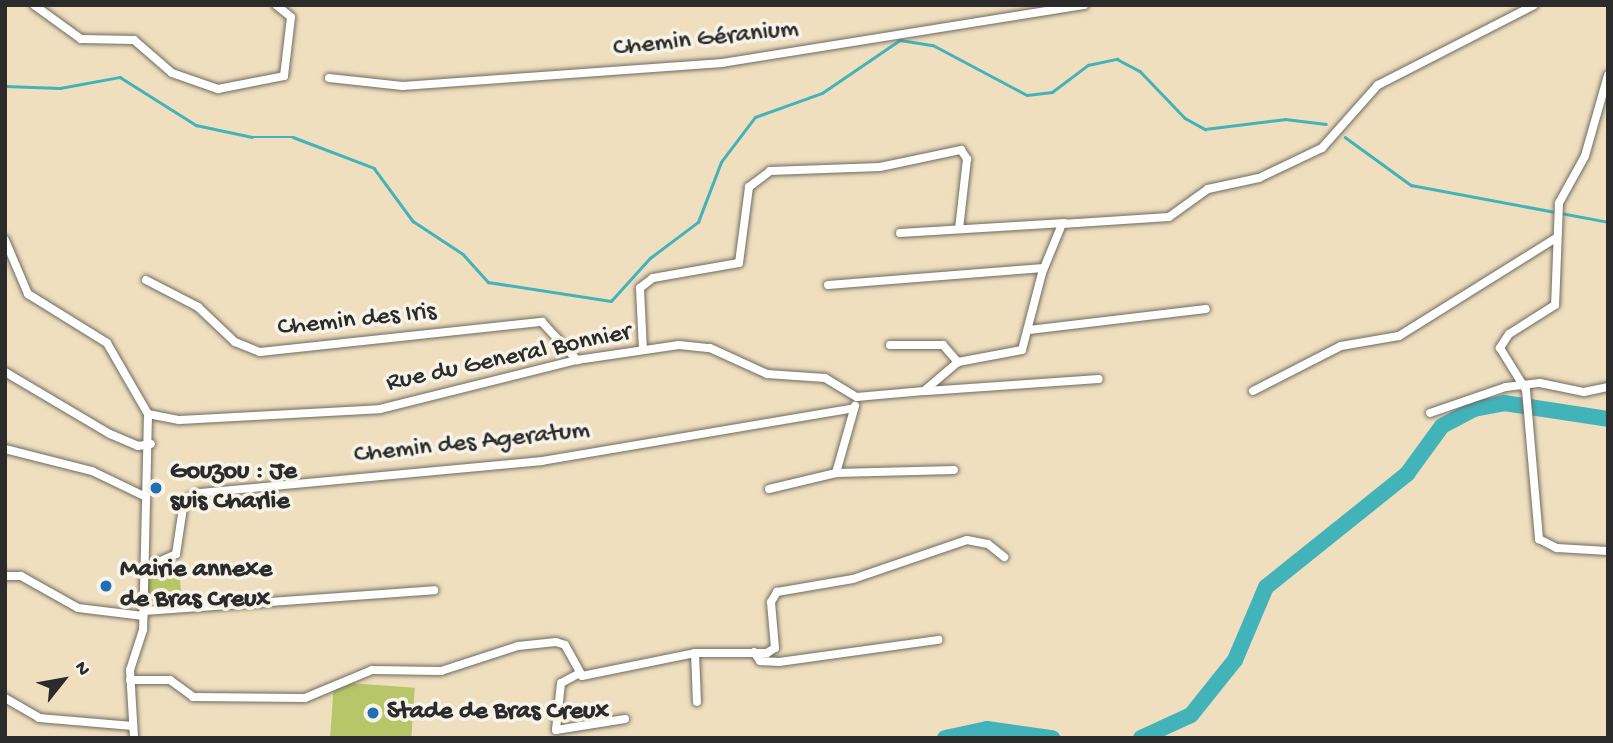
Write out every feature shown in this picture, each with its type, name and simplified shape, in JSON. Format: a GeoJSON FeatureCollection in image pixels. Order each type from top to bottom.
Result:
{"type":"FeatureCollection","features":[{"type":"Feature","properties":{"kind":"street"},"geometry":{"type":"LineString","coordinates":[[34,5],[92,43],[141,43],[173,73],[203,88],[277,82],[285,73],[291,17],[276,5]]}},
{"type":"Feature","properties":{"kind":"street","name":"Chemin Géranium"},"geometry":{"type":"LineString","coordinates":[[329,78],[403,86],[722,63],[1084,5]]}},
{"type":"Feature","properties":{"kind":"street"},"geometry":{"type":"LineString","coordinates":[[900,233],[1170,216],[1208,189],[1259,178],[1322,148],[1378,85],[1534,5]]}},
{"type":"Feature","properties":{"kind":"street"},"geometry":{"type":"LineString","coordinates":[[1608,75],[1585,156],[1559,203],[1554,239],[1555,305],[1500,344],[1503,361],[1525,386],[1539,539],[1557,548],[1608,551]]}},
{"type":"Feature","properties":{"kind":"street"},"geometry":{"type":"LineString","coordinates":[[643,350],[640,288],[653,278],[739,263],[749,187],[770,171],[880,167],[961,150],[967,159],[959,229]]}},
{"type":"Feature","properties":{"kind":"street"},"geometry":{"type":"LineString","coordinates":[[924,391],[958,362],[1019,353],[1029,330],[1043,268],[1066,223]]}},
{"type":"Feature","properties":{"kind":"street"},"geometry":{"type":"LineString","coordinates":[[1252,391],[1341,346],[1399,336],[1554,239]]}},
{"type":"Feature","properties":{"kind":"street"},"geometry":{"type":"LineString","coordinates":[[5,240],[28,294],[94,330],[148,414],[151,444],[146,497],[144,613],[130,680],[134,738]]}},
{"type":"Feature","properties":{"kind":"street"},"geometry":{"type":"LineString","coordinates":[[828,285],[1043,268]]}},
{"type":"Feature","properties":{"kind":"street","name":"Chemin des Iris"},"geometry":{"type":"LineString","coordinates":[[145,280],[198,307],[235,342],[260,352],[542,322],[578,360]]}},
{"type":"Feature","properties":{"kind":"street"},"geometry":{"type":"LineString","coordinates":[[1029,330],[1206,309]]}},
{"type":"Feature","properties":{"kind":"street","name":"Rue du General Bonnier"},"geometry":{"type":"LineString","coordinates":[[148,414],[179,420],[380,409],[578,360],[700,345],[766,374],[825,378],[857,397]]}},
{"type":"Feature","properties":{"kind":"street"},"geometry":{"type":"LineString","coordinates":[[890,345],[943,345],[958,362]]}},
{"type":"Feature","properties":{"kind":"street"},"geometry":{"type":"LineString","coordinates":[[5,372],[110,434],[138,446],[151,444]]}},
{"type":"Feature","properties":{"kind":"street"},"geometry":{"type":"LineString","coordinates":[[836,473],[857,397],[1100,379]]}},
{"type":"Feature","properties":{"kind":"street"},"geometry":{"type":"LineString","coordinates":[[1430,413],[1525,386],[1584,392],[1608,387]]}},
{"type":"Feature","properties":{"kind":"street","name":"Chemin des Ageratum"},"geometry":{"type":"LineString","coordinates":[[145,568],[176,554],[184,501],[199,493],[542,461],[854,408]]}},
{"type":"Feature","properties":{"kind":"street"},"geometry":{"type":"LineString","coordinates":[[5,449],[92,471],[146,497]]}},
{"type":"Feature","properties":{"kind":"street"},"geometry":{"type":"LineString","coordinates":[[769,489],[836,473],[954,470]]}},
{"type":"Feature","properties":{"kind":"street"},"geometry":{"type":"LineString","coordinates":[[625,719],[556,730],[561,684],[578,674],[695,653],[775,649],[771,602],[781,591],[853,579],[967,540],[988,544],[1004,557]]}},
{"type":"Feature","properties":{"kind":"street"},"geometry":{"type":"LineString","coordinates":[[5,576],[21,576],[78,608],[144,613],[434,590]]}},
{"type":"Feature","properties":{"kind":"street"},"geometry":{"type":"LineString","coordinates":[[754,652],[760,661],[779,663],[938,640]]}},
{"type":"Feature","properties":{"kind":"street"},"geometry":{"type":"LineString","coordinates":[[130,680],[170,680],[193,697],[305,698],[372,670],[441,671],[518,646],[556,642],[565,645],[578,674]]}},
{"type":"Feature","properties":{"kind":"street"},"geometry":{"type":"LineString","coordinates":[[695,653],[698,702]]}},
{"type":"Feature","properties":{"kind":"street"},"geometry":{"type":"LineString","coordinates":[[5,698],[39,718],[133,726]]}},
{"type":"Feature","properties":{"kind":"green space"},"geometry":{"type":"Polygon","coordinates":[[[178,562],[183,607],[150,610],[145,565],[178,562]]]}},
{"type":"Feature","properties":{"kind":"green space","name":"Stade de Bras Creux"},"geometry":{"type":"Polygon","coordinates":[[[334,682],[415,688],[411,738],[330,738],[334,682]]]}},
{"type":"Feature","properties":{"kind":"waterway"},"geometry":{"type":"LineString","coordinates":[[5,86],[60,88],[120,77],[196,125],[252,137],[293,137],[374,168],[413,221],[463,254],[488,282],[611,301],[650,258],[698,222],[721,162],[755,117],[822,93],[900,40],[933,45],[1027,95],[1052,92],[1088,65],[1117,59],[1140,71],[1185,118],[1205,129],[1285,119],[1326,124]]}},
{"type":"Feature","properties":{"kind":"waterway"},"geometry":{"type":"LineString","coordinates":[[1345,137],[1411,185],[1608,222]]}},
{"type":"Feature","properties":{"kind":"waterway"},"geometry":{"type":"LineString","coordinates":[[1141,738],[1191,715],[1235,660],[1266,587],[1407,474],[1442,426],[1474,409],[1504,403],[1608,419]]}},
{"type":"Feature","properties":{"kind":"waterway"},"geometry":{"type":"LineString","coordinates":[[945,738],[987,729],[1052,738]]}},
{"type":"Feature","properties":{"kind":"place","name":"Gouzou : Je suis Charlie"},"geometry":{"type":"Point","coordinates":[156,488]}},
{"type":"Feature","properties":{"kind":"place","name":"Mairie annexe de Bras Creux"},"geometry":{"type":"Point","coordinates":[106,586]}},
{"type":"Feature","properties":{"kind":"place","name":"Stade de Bras Creux"},"geometry":{"type":"Point","coordinates":[373,713]}}]}
